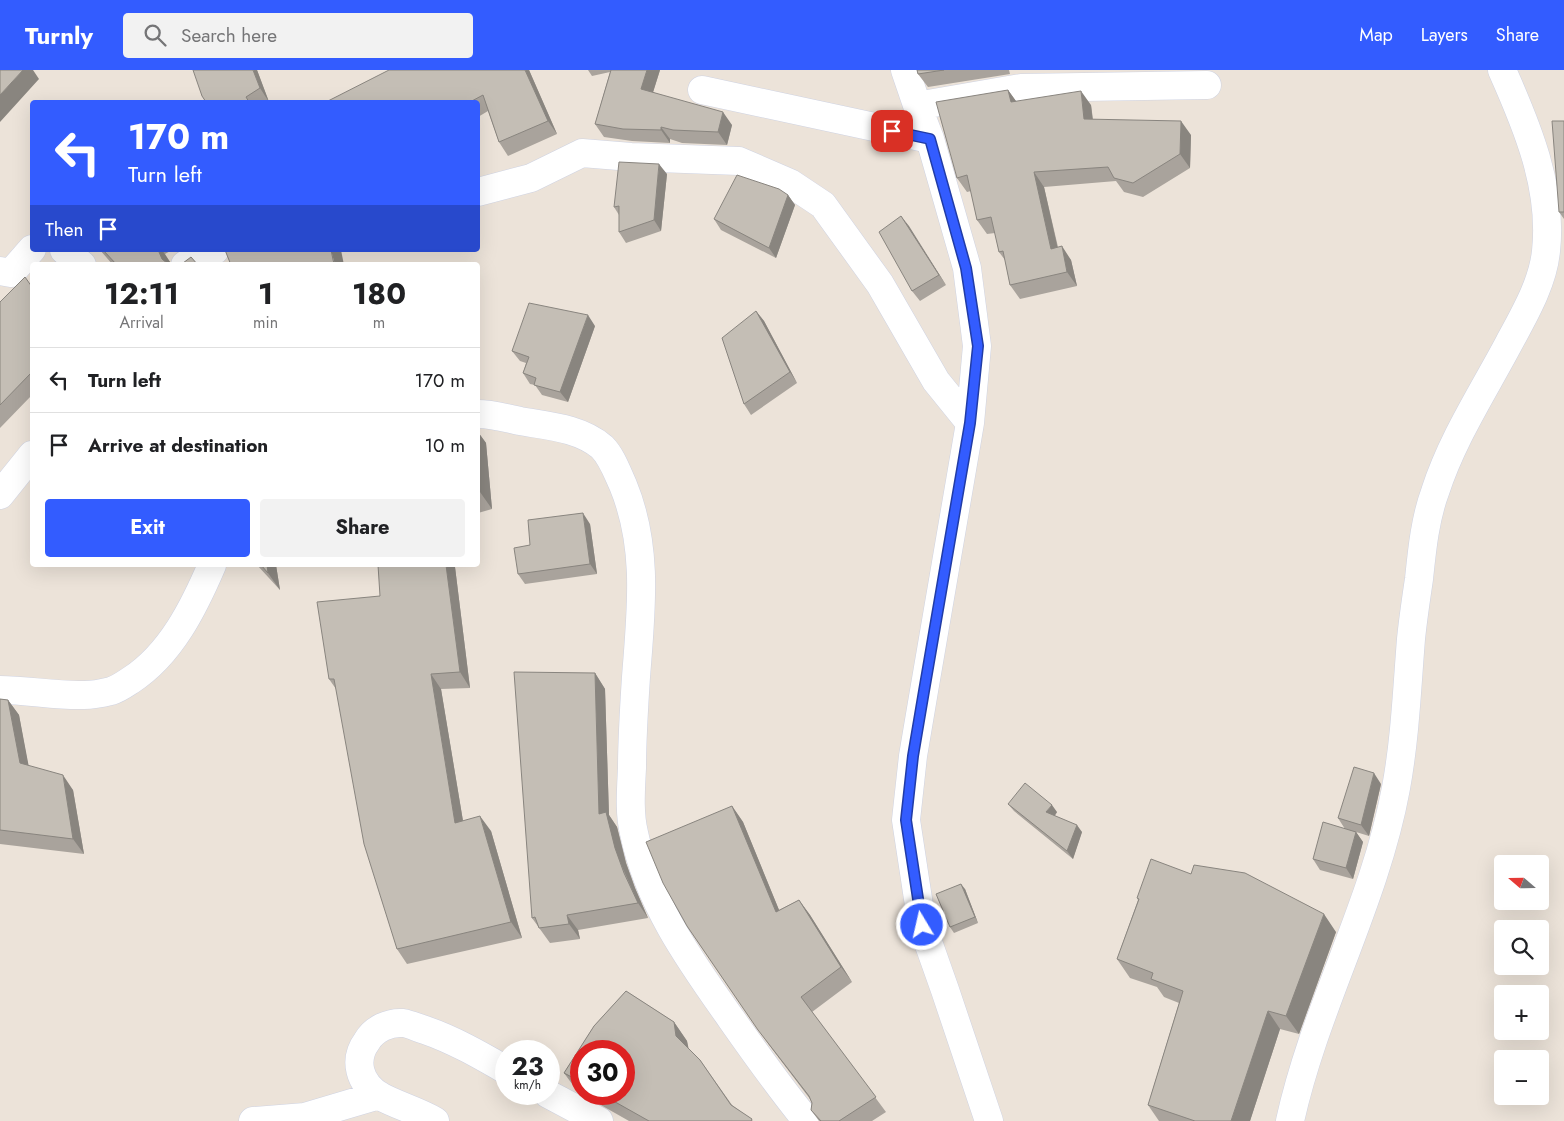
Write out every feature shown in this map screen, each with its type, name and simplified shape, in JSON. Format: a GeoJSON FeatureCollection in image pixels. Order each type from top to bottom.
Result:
{"type":"FeatureCollection","features":[{"type":"Feature","properties":{"kind":"street"},"geometry":{"type":"LineString","coordinates":[[906,70],[930,139],[966,268],[978,346],[970,423],[913,756],[906,820],[922,925],[989,1121]]}},
{"type":"Feature","properties":{"kind":"street"},"geometry":{"type":"LineString","coordinates":[[1290,1121],[1307,1054],[1379,857],[1396,789],[1407,701],[1411,636],[1423,546],[1434,494],[1450,452],[1521,321],[1540,278],[1546,252],[1547,212],[1537,160],[1522,116],[1502,70]]}},
{"type":"Feature","properties":{"kind":"street"},"geometry":{"type":"LineString","coordinates":[[917,106],[1021,88],[1207,85]]}},
{"type":"Feature","properties":{"kind":"street"},"geometry":{"type":"LineString","coordinates":[[702,90],[930,139]]}},
{"type":"Feature","properties":{"kind":"street"},"geometry":{"type":"LineString","coordinates":[[480,191],[531,178],[582,153],[631,157],[739,161],[790,183],[823,205],[880,284],[936,381],[970,423]]}},
{"type":"Feature","properties":{"kind":"street"},"geometry":{"type":"LineString","coordinates":[[0,271],[12,273],[30,251]]}},
{"type":"Feature","properties":{"kind":"street"},"geometry":{"type":"LineString","coordinates":[[66,252],[78,262]]}},
{"type":"Feature","properties":{"kind":"street"},"geometry":{"type":"LineString","coordinates":[[189,262],[200,254],[207,252]]}},
{"type":"Feature","properties":{"kind":"street"},"geometry":{"type":"LineString","coordinates":[[480,414],[564,429],[580,434],[588,437],[603,448],[614,464],[626,494],[637,532],[641,579],[641,625],[632,749],[631,798],[633,832],[644,869],[661,911],[695,968],[777,1085],[807,1121]]}},
{"type":"Feature","properties":{"kind":"street"},"geometry":{"type":"LineString","coordinates":[[0,496],[30,458]]}},
{"type":"Feature","properties":{"kind":"street"},"geometry":{"type":"LineString","coordinates":[[0,690],[86,695],[112,691],[125,684],[142,673],[176,634],[211,567]]}},
{"type":"Feature","properties":{"kind":"street"},"geometry":{"type":"LineString","coordinates":[[435,1121],[379,1095],[362,1078],[359,1063],[362,1049],[368,1038],[377,1030],[390,1025],[405,1023],[446,1037],[495,1064]]}},
{"type":"Feature","properties":{"kind":"street"},"geometry":{"type":"LineString","coordinates":[[252,1121],[305,1116],[379,1095]]}},
{"type":"Feature","properties":{"kind":"street"},"geometry":{"type":"LineString","coordinates":[[560,1100],[599,1121]]}},
{"type":"Feature","properties":{"kind":"building"},"geometry":{"type":"Polygon","coordinates":[[[0,70],[23,70],[0,95],[0,70]]]}},
{"type":"Feature","properties":{"kind":"building"},"geometry":{"type":"Polygon","coordinates":[[[193,70],[253,70],[260,88],[246,97],[248,100],[205,100],[193,70]]]}},
{"type":"Feature","properties":{"kind":"building"},"geometry":{"type":"Polygon","coordinates":[[[389,70],[525,70],[548,121],[499,142],[483,95],[474,100],[330,100],[389,70]]]}},
{"type":"Feature","properties":{"kind":"building"},"geometry":{"type":"Polygon","coordinates":[[[611,70],[647,70],[641,89],[723,112],[718,132],[673,130],[661,127],[661,130],[623,129],[595,124],[611,70]]]}},
{"type":"Feature","properties":{"kind":"building"},"geometry":{"type":"Polygon","coordinates":[[[917,70],[944,70],[918,74],[917,70]]]}},
{"type":"Feature","properties":{"kind":"building"},"geometry":{"type":"Polygon","coordinates":[[[1008,90],[1011,102],[1081,91],[1084,119],[1181,121],[1180,154],[1133,183],[1114,178],[1108,167],[1034,172],[1051,249],[1062,246],[1067,272],[1010,285],[1003,251],[999,252],[991,217],[977,220],[967,175],[957,178],[936,102],[1008,90]]]}},
{"type":"Feature","properties":{"kind":"building"},"geometry":{"type":"Polygon","coordinates":[[[1552,121],[1564,121],[1564,212],[1559,212],[1552,121]]]}},
{"type":"Feature","properties":{"kind":"building"},"geometry":{"type":"Polygon","coordinates":[[[619,162],[659,164],[654,220],[619,232],[619,206],[614,207],[619,162]]]}},
{"type":"Feature","properties":{"kind":"building"},"geometry":{"type":"Polygon","coordinates":[[[737,175],[779,189],[788,195],[769,248],[714,219],[737,175]]]}},
{"type":"Feature","properties":{"kind":"building"},"geometry":{"type":"Polygon","coordinates":[[[901,216],[939,275],[912,291],[879,232],[901,216]]]}},
{"type":"Feature","properties":{"kind":"building"},"geometry":{"type":"Polygon","coordinates":[[[105,252],[159,252],[166,262],[114,262],[105,252]]]}},
{"type":"Feature","properties":{"kind":"building"},"geometry":{"type":"Polygon","coordinates":[[[226,252],[331,252],[334,262],[230,262],[226,252]]]}},
{"type":"Feature","properties":{"kind":"building"},"geometry":{"type":"Polygon","coordinates":[[[191,257],[195,262],[184,262],[191,257]]]}},
{"type":"Feature","properties":{"kind":"building"},"geometry":{"type":"Polygon","coordinates":[[[25,277],[30,284],[30,374],[0,405],[0,302],[25,277]]]}},
{"type":"Feature","properties":{"kind":"building"},"geometry":{"type":"Polygon","coordinates":[[[529,303],[588,315],[560,392],[534,385],[536,378],[523,373],[529,357],[512,351],[529,303]]]}},
{"type":"Feature","properties":{"kind":"building"},"geometry":{"type":"Polygon","coordinates":[[[756,311],[790,372],[744,404],[722,338],[756,311]]]}},
{"type":"Feature","properties":{"kind":"building"},"geometry":{"type":"Polygon","coordinates":[[[583,513],[590,564],[518,574],[514,548],[530,545],[528,520],[583,513]]]}},
{"type":"Feature","properties":{"kind":"building"},"geometry":{"type":"Polygon","coordinates":[[[378,567],[446,567],[460,672],[431,674],[455,823],[480,816],[511,922],[397,949],[364,844],[334,679],[329,679],[317,602],[380,596],[378,567]]]}},
{"type":"Feature","properties":{"kind":"building"},"geometry":{"type":"Polygon","coordinates":[[[514,672],[595,673],[599,814],[606,812],[615,848],[638,903],[567,915],[569,924],[539,928],[535,917],[532,918],[514,672]]]}},
{"type":"Feature","properties":{"kind":"building"},"geometry":{"type":"Polygon","coordinates":[[[0,699],[8,700],[20,763],[63,775],[73,839],[0,830],[0,699]]]}},
{"type":"Feature","properties":{"kind":"building"},"geometry":{"type":"Polygon","coordinates":[[[1354,767],[1374,773],[1361,825],[1338,818],[1354,767]]]}},
{"type":"Feature","properties":{"kind":"building"},"geometry":{"type":"Polygon","coordinates":[[[1025,783],[1052,805],[1046,812],[1077,825],[1067,851],[1008,804],[1025,783]]]}},
{"type":"Feature","properties":{"kind":"building"},"geometry":{"type":"Polygon","coordinates":[[[732,806],[776,912],[799,900],[841,967],[801,997],[876,1097],[839,1121],[821,1121],[811,1110],[812,1103],[809,1096],[758,1030],[687,926],[663,883],[646,842],[732,806]]]}},
{"type":"Feature","properties":{"kind":"building"},"geometry":{"type":"Polygon","coordinates":[[[1323,822],[1356,832],[1346,868],[1313,859],[1323,822]]]}},
{"type":"Feature","properties":{"kind":"building"},"geometry":{"type":"Polygon","coordinates":[[[1151,859],[1191,874],[1194,865],[1245,873],[1324,914],[1286,1016],[1268,1011],[1231,1121],[1195,1121],[1148,1105],[1183,991],[1151,979],[1153,973],[1117,959],[1139,899],[1137,898],[1151,859]]]}},
{"type":"Feature","properties":{"kind":"building"},"geometry":{"type":"Polygon","coordinates":[[[961,884],[975,917],[950,927],[936,894],[961,884]]]}},
{"type":"Feature","properties":{"kind":"building"},"geometry":{"type":"Polygon","coordinates":[[[626,991],[674,1022],[676,1036],[700,1060],[731,1105],[752,1119],[751,1121],[649,1121],[621,1105],[635,1105],[635,1040],[585,1040],[594,1026],[626,991]]]}},
{"type":"Feature","properties":{"kind":"building"},"geometry":{"type":"Polygon","coordinates":[[[570,1064],[570,1076],[564,1073],[570,1064]]]}},
{"type":"Feature","properties":{"kind":"route"},"geometry":{"type":"LineString","coordinates":[[892,131],[930,139],[966,268],[978,346],[970,423],[913,756],[906,820],[922,925]]}}]}
